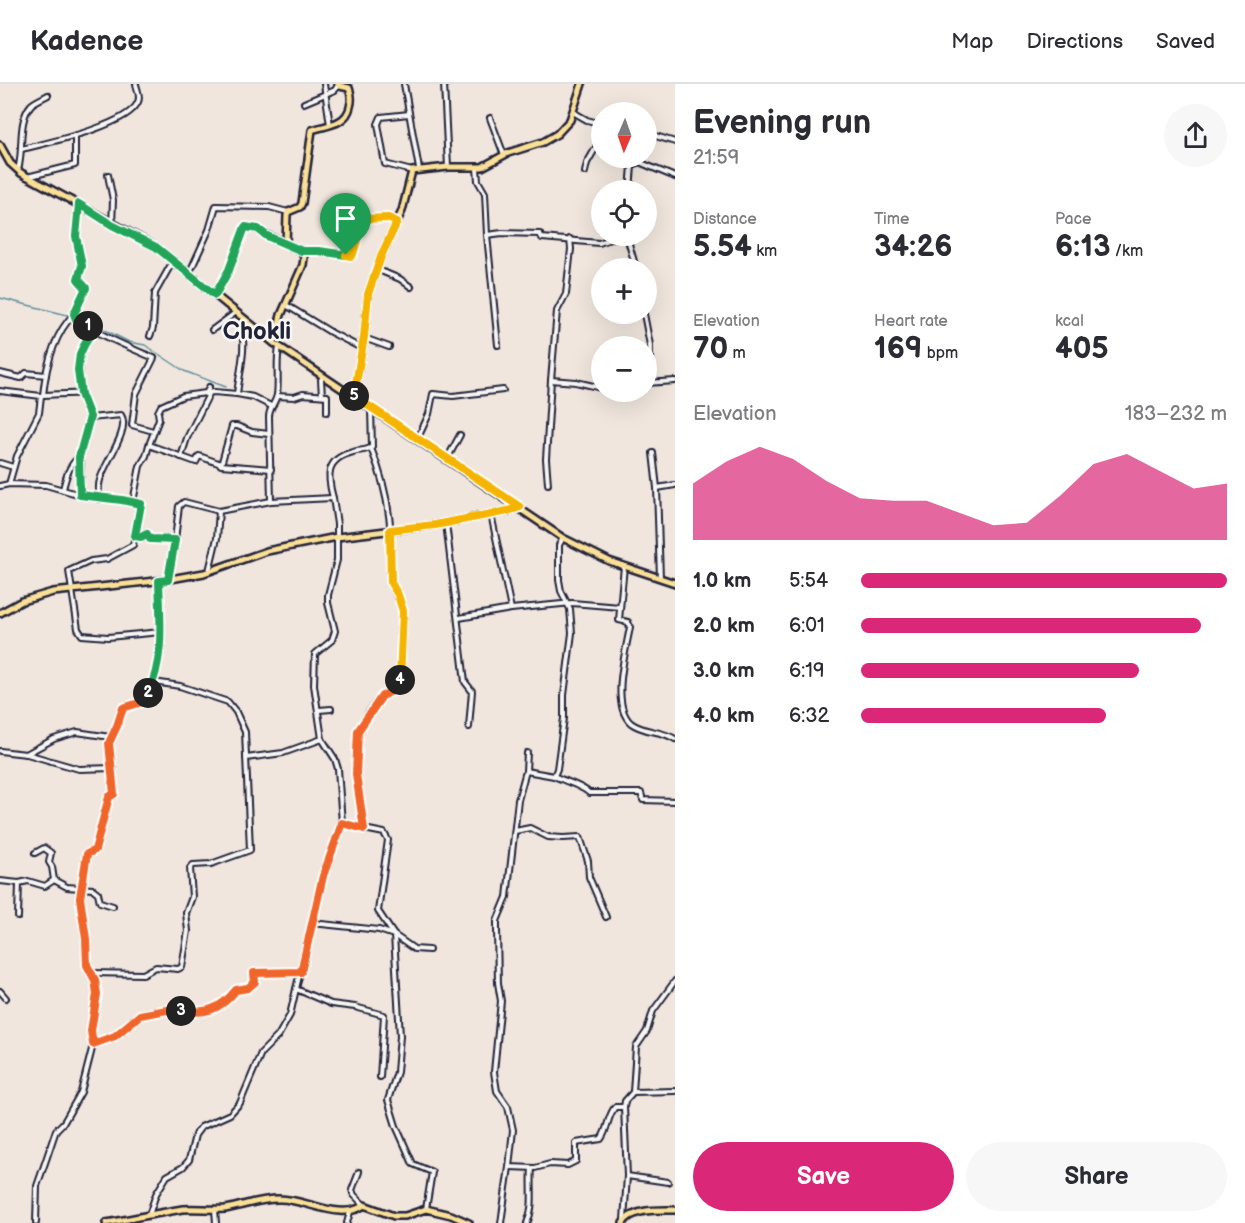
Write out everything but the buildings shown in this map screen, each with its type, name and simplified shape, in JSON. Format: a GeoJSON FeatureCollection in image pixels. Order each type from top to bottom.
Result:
{"type":"FeatureCollection","features":[{"type":"Feature","properties":{"kind":"main road"},"geometry":{"type":"LineString","coordinates":[[354,397],[364,337],[368,294],[376,269],[407,196],[412,171],[448,167],[477,168],[486,166],[504,155],[543,142],[557,134],[570,120],[582,84]]}},
{"type":"Feature","properties":{"kind":"main road"},"geometry":{"type":"LineString","coordinates":[[277,344],[281,315],[304,258],[302,251],[286,243],[288,212],[300,207],[302,203],[311,132],[313,129],[330,126],[345,117],[351,103],[349,88],[338,85]]}},
{"type":"Feature","properties":{"kind":"main road"},"geometry":{"type":"LineString","coordinates":[[0,145],[10,163],[27,177],[156,247],[235,313],[277,344],[563,538],[592,554],[675,583]]}},
{"type":"Feature","properties":{"kind":"main road"},"geometry":{"type":"LineString","coordinates":[[0,613],[22,601],[53,592],[168,580],[209,571],[267,551],[338,537],[446,523],[520,507]]}},
{"type":"Feature","properties":{"kind":"main road"},"geometry":{"type":"LineString","coordinates":[[106,1223],[184,1209],[215,1209],[282,1199],[306,1202],[345,1213],[357,1210],[364,1204],[394,1216],[405,1216],[426,1209],[451,1215],[469,1223]]}},
{"type":"Feature","properties":{"kind":"main road"},"geometry":{"type":"LineString","coordinates":[[623,1221],[636,1213],[675,1210]]}},
{"type":"Feature","properties":{"kind":"street"},"geometry":{"type":"LineString","coordinates":[[22,148],[75,137],[104,126],[135,108],[139,99],[136,84]]}},
{"type":"Feature","properties":{"kind":"street"},"geometry":{"type":"LineString","coordinates":[[324,84],[330,126]]}},
{"type":"Feature","properties":{"kind":"street"},"geometry":{"type":"LineString","coordinates":[[404,84],[419,169]]}},
{"type":"Feature","properties":{"kind":"street"},"geometry":{"type":"LineString","coordinates":[[444,84],[448,167]]}},
{"type":"Feature","properties":{"kind":"street"},"geometry":{"type":"LineString","coordinates":[[304,103],[335,90],[338,85]]}},
{"type":"Feature","properties":{"kind":"street"},"geometry":{"type":"LineString","coordinates":[[18,170],[23,124],[31,105],[48,95]]}},
{"type":"Feature","properties":{"kind":"street"},"geometry":{"type":"LineString","coordinates":[[573,112],[591,121]]}},
{"type":"Feature","properties":{"kind":"street"},"geometry":{"type":"LineString","coordinates":[[379,113],[379,141],[385,164],[412,171]]}},
{"type":"Feature","properties":{"kind":"street"},"geometry":{"type":"LineString","coordinates":[[378,122],[385,116],[409,114]]}},
{"type":"Feature","properties":{"kind":"street"},"geometry":{"type":"LineString","coordinates":[[490,118],[504,155]]}},
{"type":"Feature","properties":{"kind":"street"},"geometry":{"type":"LineString","coordinates":[[657,136],[675,142]]}},
{"type":"Feature","properties":{"kind":"street"},"geometry":{"type":"LineString","coordinates":[[27,177],[75,165],[75,137]]}},
{"type":"Feature","properties":{"kind":"street"},"geometry":{"type":"LineString","coordinates":[[585,172],[591,160]]}},
{"type":"Feature","properties":{"kind":"street"},"geometry":{"type":"LineString","coordinates":[[631,180],[632,166],[639,162],[675,177]]}},
{"type":"Feature","properties":{"kind":"street"},"geometry":{"type":"LineString","coordinates":[[477,168],[478,181],[485,193],[498,345]]}},
{"type":"Feature","properties":{"kind":"street"},"geometry":{"type":"LineString","coordinates":[[108,175],[113,200],[112,225]]}},
{"type":"Feature","properties":{"kind":"street"},"geometry":{"type":"LineString","coordinates":[[9,484],[13,467],[39,413],[46,375],[60,332],[74,314],[86,288],[78,279],[82,266],[76,236],[79,204]]}},
{"type":"Feature","properties":{"kind":"street"},"geometry":{"type":"LineString","coordinates":[[189,274],[209,230],[216,206],[269,207],[288,212]]}},
{"type":"Feature","properties":{"kind":"street"},"geometry":{"type":"LineString","coordinates":[[302,251],[351,256],[363,219],[388,218],[397,222]]}},
{"type":"Feature","properties":{"kind":"street"},"geometry":{"type":"LineString","coordinates":[[215,295],[229,270],[245,227],[242,221]]}},
{"type":"Feature","properties":{"kind":"street"},"geometry":{"type":"LineString","coordinates":[[245,227],[258,229],[267,236],[286,243]]}},
{"type":"Feature","properties":{"kind":"street"},"geometry":{"type":"LineString","coordinates":[[488,235],[540,234],[542,238],[591,242]]}},
{"type":"Feature","properties":{"kind":"street"},"geometry":{"type":"LineString","coordinates":[[548,484],[546,459],[557,310],[566,294],[570,239]]}},
{"type":"Feature","properties":{"kind":"street"},"geometry":{"type":"LineString","coordinates":[[150,336],[153,328],[155,292],[173,261]]}},
{"type":"Feature","properties":{"kind":"street"},"geometry":{"type":"LineString","coordinates":[[376,269],[411,286]]}},
{"type":"Feature","properties":{"kind":"street"},"geometry":{"type":"LineString","coordinates":[[286,305],[361,348]]}},
{"type":"Feature","properties":{"kind":"street"},"geometry":{"type":"LineString","coordinates":[[212,330],[235,313]]}},
{"type":"Feature","properties":{"kind":"street"},"geometry":{"type":"LineString","coordinates":[[74,314],[76,319],[95,330],[154,358],[136,394],[132,425]]}},
{"type":"Feature","properties":{"kind":"street"},"geometry":{"type":"LineString","coordinates":[[237,394],[244,334],[240,327],[246,321]]}},
{"type":"Feature","properties":{"kind":"street"},"geometry":{"type":"LineString","coordinates":[[80,495],[79,457],[90,417],[81,394],[78,370],[80,354],[87,339],[95,330]]}},
{"type":"Feature","properties":{"kind":"street"},"geometry":{"type":"LineString","coordinates":[[364,337],[389,346]]}},
{"type":"Feature","properties":{"kind":"street"},"geometry":{"type":"LineString","coordinates":[[271,501],[269,434],[271,406],[277,396],[277,344]]}},
{"type":"Feature","properties":{"kind":"street"},"geometry":{"type":"LineString","coordinates":[[0,373],[21,378],[28,372],[46,375]]}},
{"type":"Feature","properties":{"kind":"street"},"geometry":{"type":"LineString","coordinates":[[322,395],[323,375]]}},
{"type":"Feature","properties":{"kind":"street"},"geometry":{"type":"LineString","coordinates":[[551,380],[591,385]]}},
{"type":"Feature","properties":{"kind":"street"},"geometry":{"type":"LineString","coordinates":[[657,382],[675,381]]}},
{"type":"Feature","properties":{"kind":"street"},"geometry":{"type":"LineString","coordinates":[[180,457],[209,387]]}},
{"type":"Feature","properties":{"kind":"street"},"geometry":{"type":"LineString","coordinates":[[417,440],[431,407],[431,395],[428,390]]}},
{"type":"Feature","properties":{"kind":"street"},"geometry":{"type":"LineString","coordinates":[[431,395],[453,396],[502,390]]}},
{"type":"Feature","properties":{"kind":"street"},"geometry":{"type":"LineString","coordinates":[[0,391],[42,395],[67,392],[81,394]]}},
{"type":"Feature","properties":{"kind":"street"},"geometry":{"type":"LineString","coordinates":[[133,502],[140,466],[146,456],[159,419],[158,412],[161,406],[183,396],[214,392],[253,397],[271,406]]}},
{"type":"Feature","properties":{"kind":"street"},"geometry":{"type":"LineString","coordinates":[[277,396],[294,397],[303,394],[327,396],[327,412]]}},
{"type":"Feature","properties":{"kind":"street"},"geometry":{"type":"LineString","coordinates":[[364,829],[356,774],[358,731],[382,696],[394,690],[399,681],[403,611],[391,583],[390,530],[384,487],[371,448],[371,409]]}},
{"type":"Feature","properties":{"kind":"street"},"geometry":{"type":"LineString","coordinates":[[90,417],[121,415],[124,423],[118,443],[100,477],[99,498]]}},
{"type":"Feature","properties":{"kind":"street"},"geometry":{"type":"LineString","coordinates":[[124,423],[153,432]]}},
{"type":"Feature","properties":{"kind":"street"},"geometry":{"type":"LineString","coordinates":[[221,464],[232,426],[269,434]]}},
{"type":"Feature","properties":{"kind":"street"},"geometry":{"type":"LineString","coordinates":[[447,459],[460,435]]}},
{"type":"Feature","properties":{"kind":"street"},"geometry":{"type":"LineString","coordinates":[[149,445],[196,462],[199,456],[203,456],[221,464],[271,469]]}},
{"type":"Feature","properties":{"kind":"street"},"geometry":{"type":"LineString","coordinates":[[149,1215],[156,1194],[167,1176],[183,1167],[189,1160],[195,1135],[201,1127],[230,1114],[240,1103],[261,1053],[278,1036],[290,1016],[323,876],[342,823],[338,769],[335,759],[322,739],[315,685],[315,654],[332,640],[335,632],[328,595],[337,560],[338,524],[327,477],[332,463],[351,452],[371,448]]}},
{"type":"Feature","properties":{"kind":"street"},"geometry":{"type":"LineString","coordinates":[[653,453],[657,488],[660,578]]}},
{"type":"Feature","properties":{"kind":"street"},"geometry":{"type":"LineString","coordinates":[[63,489],[73,462],[79,457]]}},
{"type":"Feature","properties":{"kind":"street"},"geometry":{"type":"LineString","coordinates":[[0,463],[13,467]]}},
{"type":"Feature","properties":{"kind":"street"},"geometry":{"type":"LineString","coordinates":[[0,486],[9,484],[46,485],[80,495],[141,504],[133,545],[107,559],[91,561],[69,572],[78,629],[82,635],[108,637],[160,632]]}},
{"type":"Feature","properties":{"kind":"street"},"geometry":{"type":"LineString","coordinates":[[657,488],[675,485]]}},
{"type":"Feature","properties":{"kind":"street"},"geometry":{"type":"LineString","coordinates":[[168,580],[179,506],[184,502],[219,511],[271,501],[333,498]]}},
{"type":"Feature","properties":{"kind":"street"},"geometry":{"type":"LineString","coordinates":[[209,571],[217,538],[219,511]]}},
{"type":"Feature","properties":{"kind":"street"},"geometry":{"type":"LineString","coordinates":[[491,514],[511,609]]}},
{"type":"Feature","properties":{"kind":"street"},"geometry":{"type":"LineString","coordinates":[[446,523],[465,682],[472,691],[469,727]]}},
{"type":"Feature","properties":{"kind":"street"},"geometry":{"type":"LineString","coordinates":[[135,536],[141,537],[147,534],[150,539],[175,540]]}},
{"type":"Feature","properties":{"kind":"street"},"geometry":{"type":"LineString","coordinates":[[554,776],[564,718],[564,694],[572,633],[570,609],[559,580],[559,545],[563,538]]}},
{"type":"Feature","properties":{"kind":"street"},"geometry":{"type":"LineString","coordinates":[[624,566],[620,620],[628,622],[630,627],[621,684],[623,709],[632,723],[675,739]]}},
{"type":"Feature","properties":{"kind":"street"},"geometry":{"type":"LineString","coordinates":[[36,1223],[38,1186],[47,1157],[56,1130],[64,1122],[81,1092],[93,1044],[91,1031],[97,994],[95,980],[87,965],[80,898],[87,854],[95,850],[104,809],[109,797],[114,794],[110,737],[117,726],[123,708],[144,700],[154,682],[160,632],[159,581]]}},
{"type":"Feature","properties":{"kind":"street"},"geometry":{"type":"LineString","coordinates":[[459,618],[566,603],[620,607]]}},
{"type":"Feature","properties":{"kind":"street"},"geometry":{"type":"LineString","coordinates":[[92,973],[143,974],[156,967],[178,969],[182,967],[188,931],[186,913],[192,897],[189,868],[194,865],[211,864],[250,850],[245,732],[232,706],[228,702],[180,686],[154,682]]}},
{"type":"Feature","properties":{"kind":"street"},"geometry":{"type":"LineString","coordinates":[[319,710],[331,709]]}},
{"type":"Feature","properties":{"kind":"street"},"geometry":{"type":"LineString","coordinates":[[26,754],[54,739],[77,732],[110,737]]}},
{"type":"Feature","properties":{"kind":"street"},"geometry":{"type":"LineString","coordinates":[[246,758],[283,753],[322,739]]}},
{"type":"Feature","properties":{"kind":"street"},"geometry":{"type":"LineString","coordinates":[[0,751],[26,754],[79,769],[113,768]]}},
{"type":"Feature","properties":{"kind":"street"},"geometry":{"type":"LineString","coordinates":[[501,1223],[513,1131],[508,1107],[496,1091],[494,1072],[501,1000],[498,983],[497,921],[506,901],[518,800],[526,771],[527,753]]}},
{"type":"Feature","properties":{"kind":"street"},"geometry":{"type":"LineString","coordinates":[[526,771],[554,776],[569,784],[584,788],[589,793],[641,793],[642,800],[675,801]]}},
{"type":"Feature","properties":{"kind":"street"},"geometry":{"type":"LineString","coordinates":[[342,823],[387,835],[378,911],[394,935],[400,1036],[397,1072],[388,1100],[396,1126],[413,1164],[432,1172],[426,1209]]}},
{"type":"Feature","properties":{"kind":"street"},"geometry":{"type":"LineString","coordinates":[[515,831],[530,828],[548,837],[580,837],[588,861],[589,877],[606,917]]}},
{"type":"Feature","properties":{"kind":"street"},"geometry":{"type":"LineString","coordinates":[[35,853],[44,848],[51,853],[49,862],[54,880]]}},
{"type":"Feature","properties":{"kind":"street"},"geometry":{"type":"LineString","coordinates":[[54,880],[67,887],[93,889],[98,893],[100,902],[113,906]]}},
{"type":"Feature","properties":{"kind":"street"},"geometry":{"type":"LineString","coordinates":[[0,881],[19,883],[28,881],[45,886],[54,880]]}},
{"type":"Feature","properties":{"kind":"street"},"geometry":{"type":"LineString","coordinates":[[18,917],[19,883]]}},
{"type":"Feature","properties":{"kind":"street"},"geometry":{"type":"LineString","coordinates":[[312,923],[379,930],[394,935],[414,949],[429,950]]}},
{"type":"Feature","properties":{"kind":"street"},"geometry":{"type":"LineString","coordinates":[[93,1044],[115,1036],[140,1015],[167,1010],[206,1011],[226,1003],[236,990],[248,988],[255,982],[254,973],[301,972]]}},
{"type":"Feature","properties":{"kind":"street"},"geometry":{"type":"LineString","coordinates":[[623,1221],[627,1176],[624,1107],[625,1101],[633,1092],[636,1047],[647,1031],[653,1011],[675,981]]}},
{"type":"Feature","properties":{"kind":"street"},"geometry":{"type":"LineString","coordinates":[[296,989],[331,1004],[355,1007],[384,1015],[380,1077]]}},
{"type":"Feature","properties":{"kind":"street"},"geometry":{"type":"LineString","coordinates":[[0,991],[6,998]]}},
{"type":"Feature","properties":{"kind":"street"},"geometry":{"type":"LineString","coordinates":[[633,1092],[675,1091]]}},
{"type":"Feature","properties":{"kind":"street"},"geometry":{"type":"LineString","coordinates":[[509,1167],[568,1165],[576,1161],[576,1143],[602,1139],[611,1112],[615,1107],[624,1107]]}},
{"type":"Feature","properties":{"kind":"street"},"geometry":{"type":"LineString","coordinates":[[527,1223],[532,1212],[532,1168]]}},
{"type":"Feature","properties":{"kind":"street"},"geometry":{"type":"LineString","coordinates":[[360,1172],[352,1190],[364,1204]]}},
{"type":"Feature","properties":{"kind":"street"},"geometry":{"type":"LineString","coordinates":[[627,1176],[668,1182]]}},
{"type":"Feature","properties":{"kind":"street"},"geometry":{"type":"LineString","coordinates":[[215,1209],[216,1223]]}},
{"type":"Feature","properties":{"kind":"street"},"geometry":{"type":"LineString","coordinates":[[347,1223],[350,1212]]}},
{"type":"Feature","properties":{"kind":"waterway"},"geometry":{"type":"LineString","coordinates":[[0,298],[71,316]]}},
{"type":"Feature","properties":{"kind":"waterway"},"geometry":{"type":"LineString","coordinates":[[79,317],[129,342],[145,345],[184,371],[226,387]]}},
{"type":"Feature","properties":{"kind":"district","name":"Chokli"},"geometry":{"type":"Point","coordinates":[257,331]}},
{"type":"Feature","properties":{"kind":"route"},"geometry":{"type":"LineString","coordinates":[[79,204],[112,225],[156,247],[215,295],[229,270],[245,227],[258,229],[267,236],[302,251],[346,255],[353,254],[363,219],[388,218],[397,222],[373,276],[368,294],[364,337],[354,397],[520,507],[435,525],[390,530],[391,583],[403,611],[399,681],[394,690],[382,696],[358,731],[356,774],[364,829],[342,823],[323,876],[301,972],[254,973],[255,982],[248,988],[236,990],[226,1003],[206,1011],[167,1010],[140,1015],[115,1036],[93,1044],[91,1031],[97,994],[95,980],[87,965],[80,898],[86,859],[87,854],[95,850],[104,809],[109,797],[114,794],[110,737],[117,726],[123,708],[142,702],[154,682],[161,636],[159,581],[168,580],[175,540],[150,539],[147,534],[141,537],[135,536],[141,504],[80,495],[81,464],[79,457],[90,417],[81,394],[78,370],[80,354],[87,339],[95,330],[76,319],[74,314],[86,288],[78,282],[82,266],[76,236],[79,204]]}}]}
